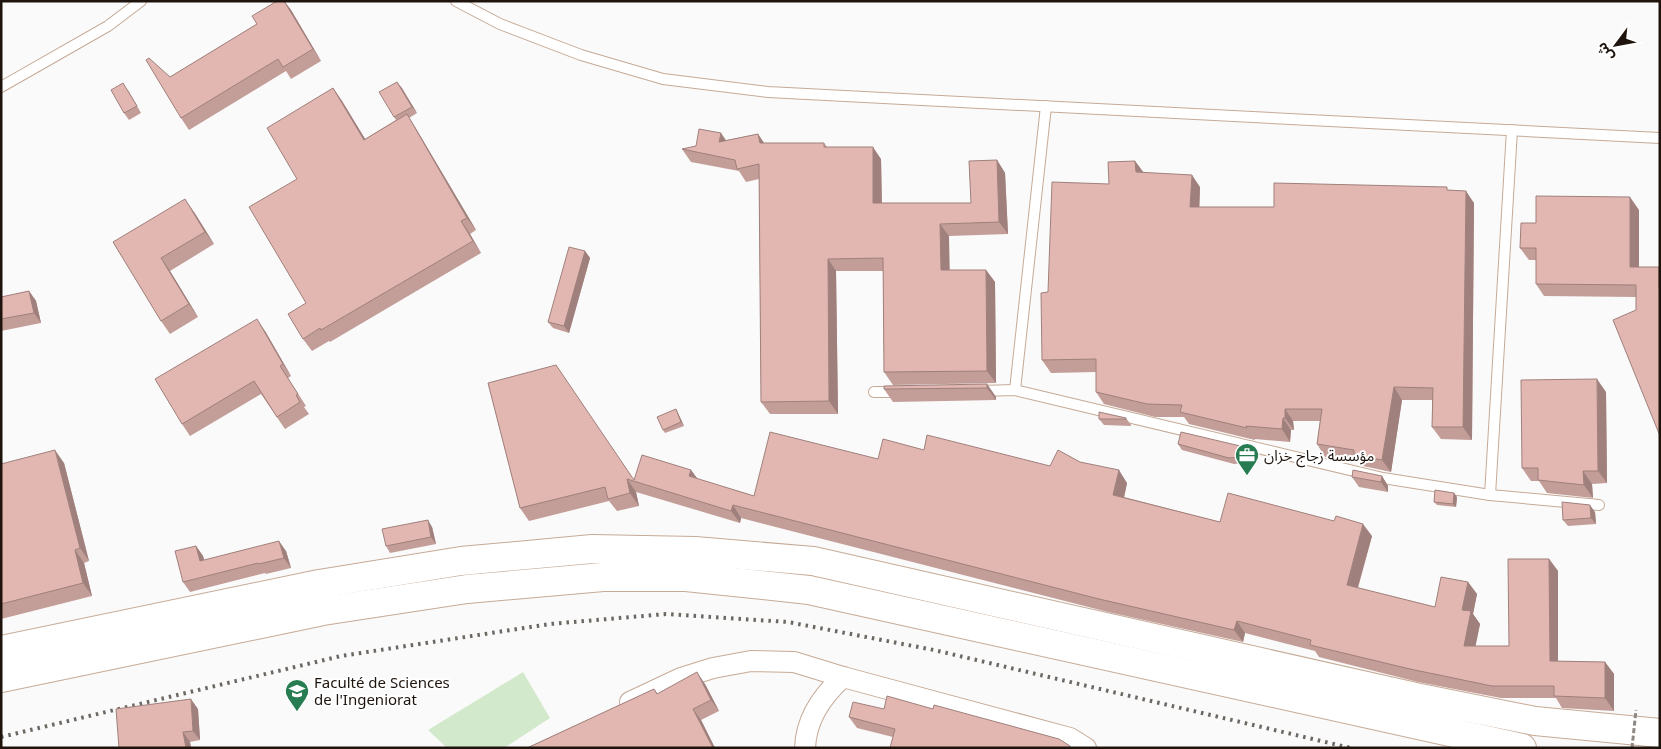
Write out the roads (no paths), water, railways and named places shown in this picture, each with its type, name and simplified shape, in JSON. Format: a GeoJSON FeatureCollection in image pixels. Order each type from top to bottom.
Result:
{"type":"FeatureCollection","features":[{"type":"Feature","properties":{"kind":"main road"},"geometry":{"type":"LineString","coordinates":[[1,650],[319,584],[461,561],[592,549],[695,551],[813,562],[1415,697],[1535,721],[1660,733]]}},
{"type":"Feature","properties":{"kind":"main road"},"geometry":{"type":"LineString","coordinates":[[1,678],[323,611],[468,589],[603,577],[686,577],[809,590],[1522,748]]}},
{"type":"Feature","properties":{"kind":"street"},"geometry":{"type":"LineString","coordinates":[[610,711],[681,678],[713,668],[751,661],[794,662],[1070,738],[1086,748]]}},
{"type":"Feature","properties":{"kind":"street"},"geometry":{"type":"LineString","coordinates":[[805,748],[812,719],[819,702],[843,677]]}},
{"type":"Feature","properties":{"kind":"lane"},"geometry":{"type":"LineString","coordinates":[[1,87],[108,26],[141,1]]}},
{"type":"Feature","properties":{"kind":"lane"},"geometry":{"type":"LineString","coordinates":[[456,1],[500,24],[581,55],[663,79],[768,92],[1660,138]]}},
{"type":"Feature","properties":{"kind":"lane"},"geometry":{"type":"LineString","coordinates":[[1015,390],[1046,106]]}},
{"type":"Feature","properties":{"kind":"lane"},"geometry":{"type":"LineString","coordinates":[[1490,495],[1512,130]]}},
{"type":"Feature","properties":{"kind":"lane"},"geometry":{"type":"LineString","coordinates":[[968,391],[1015,390],[1383,478],[1490,495],[1599,505]]}},
{"type":"Feature","properties":{"kind":"lane"},"geometry":{"type":"LineString","coordinates":[[874,392],[912,391]]}},
{"type":"Feature","properties":{"kind":"railway"},"geometry":{"type":"LineString","coordinates":[[1,737],[341,656],[550,624],[666,614],[788,622],[934,650],[1351,748]]}},
{"type":"Feature","properties":{"kind":"place","name":"مؤسسة زجاج خزان"},"geometry":{"type":"Point","coordinates":[1247,476]}},
{"type":"Feature","properties":{"kind":"place","name":"Faculté de Sciences de l'Ingeniorat"},"geometry":{"type":"Point","coordinates":[297,712]}}]}
